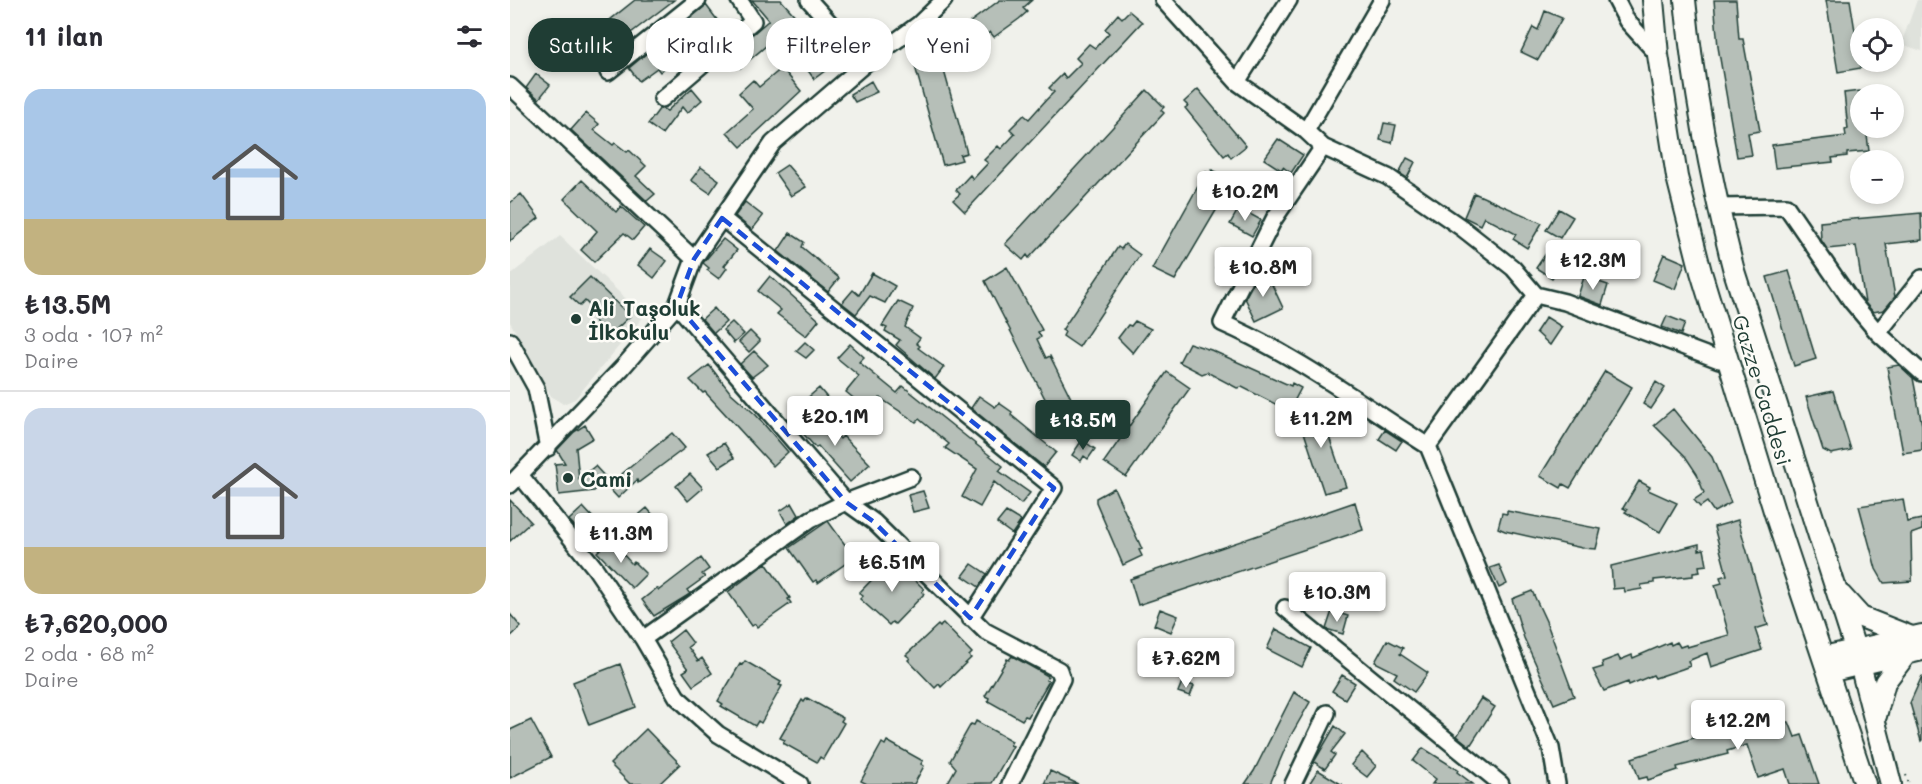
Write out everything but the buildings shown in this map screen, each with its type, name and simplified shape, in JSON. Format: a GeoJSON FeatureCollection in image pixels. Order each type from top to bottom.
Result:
{"type":"FeatureCollection","features":[{"type":"Feature","properties":{"kind":"main road","name":"Gazze Caddesi"},"geometry":{"type":"LineString","coordinates":[[1653,0],[1658,55],[1677,177],[1701,272],[1775,513],[1865,784]]}},
{"type":"Feature","properties":{"kind":"main road","name":"Gazze Caddesi"},"geometry":{"type":"LineString","coordinates":[[1685,0],[1693,81],[1717,207],[1734,271],[1857,657],[1891,784]]}},
{"type":"Feature","properties":{"kind":"main road"},"geometry":{"type":"LineString","coordinates":[[1833,585],[1852,610],[1916,644]]}},
{"type":"Feature","properties":{"kind":"main road"},"geometry":{"type":"LineString","coordinates":[[1826,664],[1916,644]]}},
{"type":"Feature","properties":{"kind":"main road"},"geometry":{"type":"LineString","coordinates":[[1875,718],[1885,682],[1916,644]]}},
{"type":"Feature","properties":{"kind":"street"},"geometry":{"type":"LineString","coordinates":[[634,51],[698,0]]}},
{"type":"Feature","properties":{"kind":"street"},"geometry":{"type":"LineString","coordinates":[[662,99],[753,21],[738,0]]}},
{"type":"Feature","properties":{"kind":"street"},"geometry":{"type":"LineString","coordinates":[[809,0],[825,18]]}},
{"type":"Feature","properties":{"kind":"street"},"geometry":{"type":"LineString","coordinates":[[893,43],[919,24],[944,0]]}},
{"type":"Feature","properties":{"kind":"street"},"geometry":{"type":"LineString","coordinates":[[1163,0],[1237,82],[1306,131],[1323,147],[1388,177],[1513,268],[1536,295],[1565,303],[1719,360],[1729,358]]}},
{"type":"Feature","properties":{"kind":"street"},"geometry":{"type":"LineString","coordinates":[[1237,82],[1289,0]]}},
{"type":"Feature","properties":{"kind":"street"},"geometry":{"type":"LineString","coordinates":[[1306,131],[1382,0]]}},
{"type":"Feature","properties":{"kind":"street"},"geometry":{"type":"LineString","coordinates":[[1616,0],[1627,21],[1658,55]]}},
{"type":"Feature","properties":{"kind":"street"},"geometry":{"type":"LineString","coordinates":[[800,784],[718,734],[678,697],[643,639],[595,568],[515,480],[548,448],[677,305],[694,259],[773,143],[856,72]]}},
{"type":"Feature","properties":{"kind":"street"},"geometry":{"type":"LineString","coordinates":[[510,86],[694,259]]}},
{"type":"Feature","properties":{"kind":"street"},"geometry":{"type":"LineString","coordinates":[[1323,147],[1274,219],[1222,323],[1258,339],[1323,376],[1428,446],[1551,748],[1557,784]]}},
{"type":"Feature","properties":{"kind":"street"},"geometry":{"type":"LineString","coordinates":[[1717,207],[1786,206],[1852,302],[1878,333],[1922,373]]}},
{"type":"Feature","properties":{"kind":"street"},"geometry":{"type":"LineString","coordinates":[[722,218],[1053,488],[970,618]]}},
{"type":"Feature","properties":{"kind":"street"},"geometry":{"type":"LineString","coordinates":[[1878,333],[1922,278]]}},
{"type":"Feature","properties":{"kind":"street"},"geometry":{"type":"LineString","coordinates":[[1428,446],[1536,295]]}},
{"type":"Feature","properties":{"kind":"street"},"geometry":{"type":"LineString","coordinates":[[677,305],[846,502],[874,522],[985,631],[1059,670],[1062,679],[1010,784]]}},
{"type":"Feature","properties":{"kind":"street"},"geometry":{"type":"LineString","coordinates":[[510,341],[536,388],[548,448]]}},
{"type":"Feature","properties":{"kind":"street"},"geometry":{"type":"LineString","coordinates":[[643,639],[811,519],[846,502],[911,477]]}},
{"type":"Feature","properties":{"kind":"street"},"geometry":{"type":"LineString","coordinates":[[1285,608],[1501,784]]}},
{"type":"Feature","properties":{"kind":"street"},"geometry":{"type":"LineString","coordinates":[[1293,784],[1327,713]]}},
{"type":"Feature","properties":{"kind":"highlighted area"},"geometry":{"type":"Polygon","coordinates":[[[722,218],[1054,488],[970,618],[874,522],[846,502],[677,305],[694,259],[722,218]]]}},
{"type":"Feature","properties":{"kind":"shaded area"},"geometry":{"type":"Polygon","coordinates":[[[1917,0],[1922,0],[1922,51],[1904,45],[1904,36],[1917,0]]]}},
{"type":"Feature","properties":{"kind":"shaded area","name":"Ali Taşoluk İlkokulu"},"geometry":{"type":"Polygon","coordinates":[[[560,236],[644,316],[575,399],[563,404],[551,396],[510,322],[510,275],[560,236]]]}},
{"type":"Feature","properties":{"kind":"place","name":"Ali Taşoluk İlkokulu"},"geometry":{"type":"Point","coordinates":[576,319]}},
{"type":"Feature","properties":{"kind":"place","name":"Cami"},"geometry":{"type":"Point","coordinates":[568,478]}}]}
